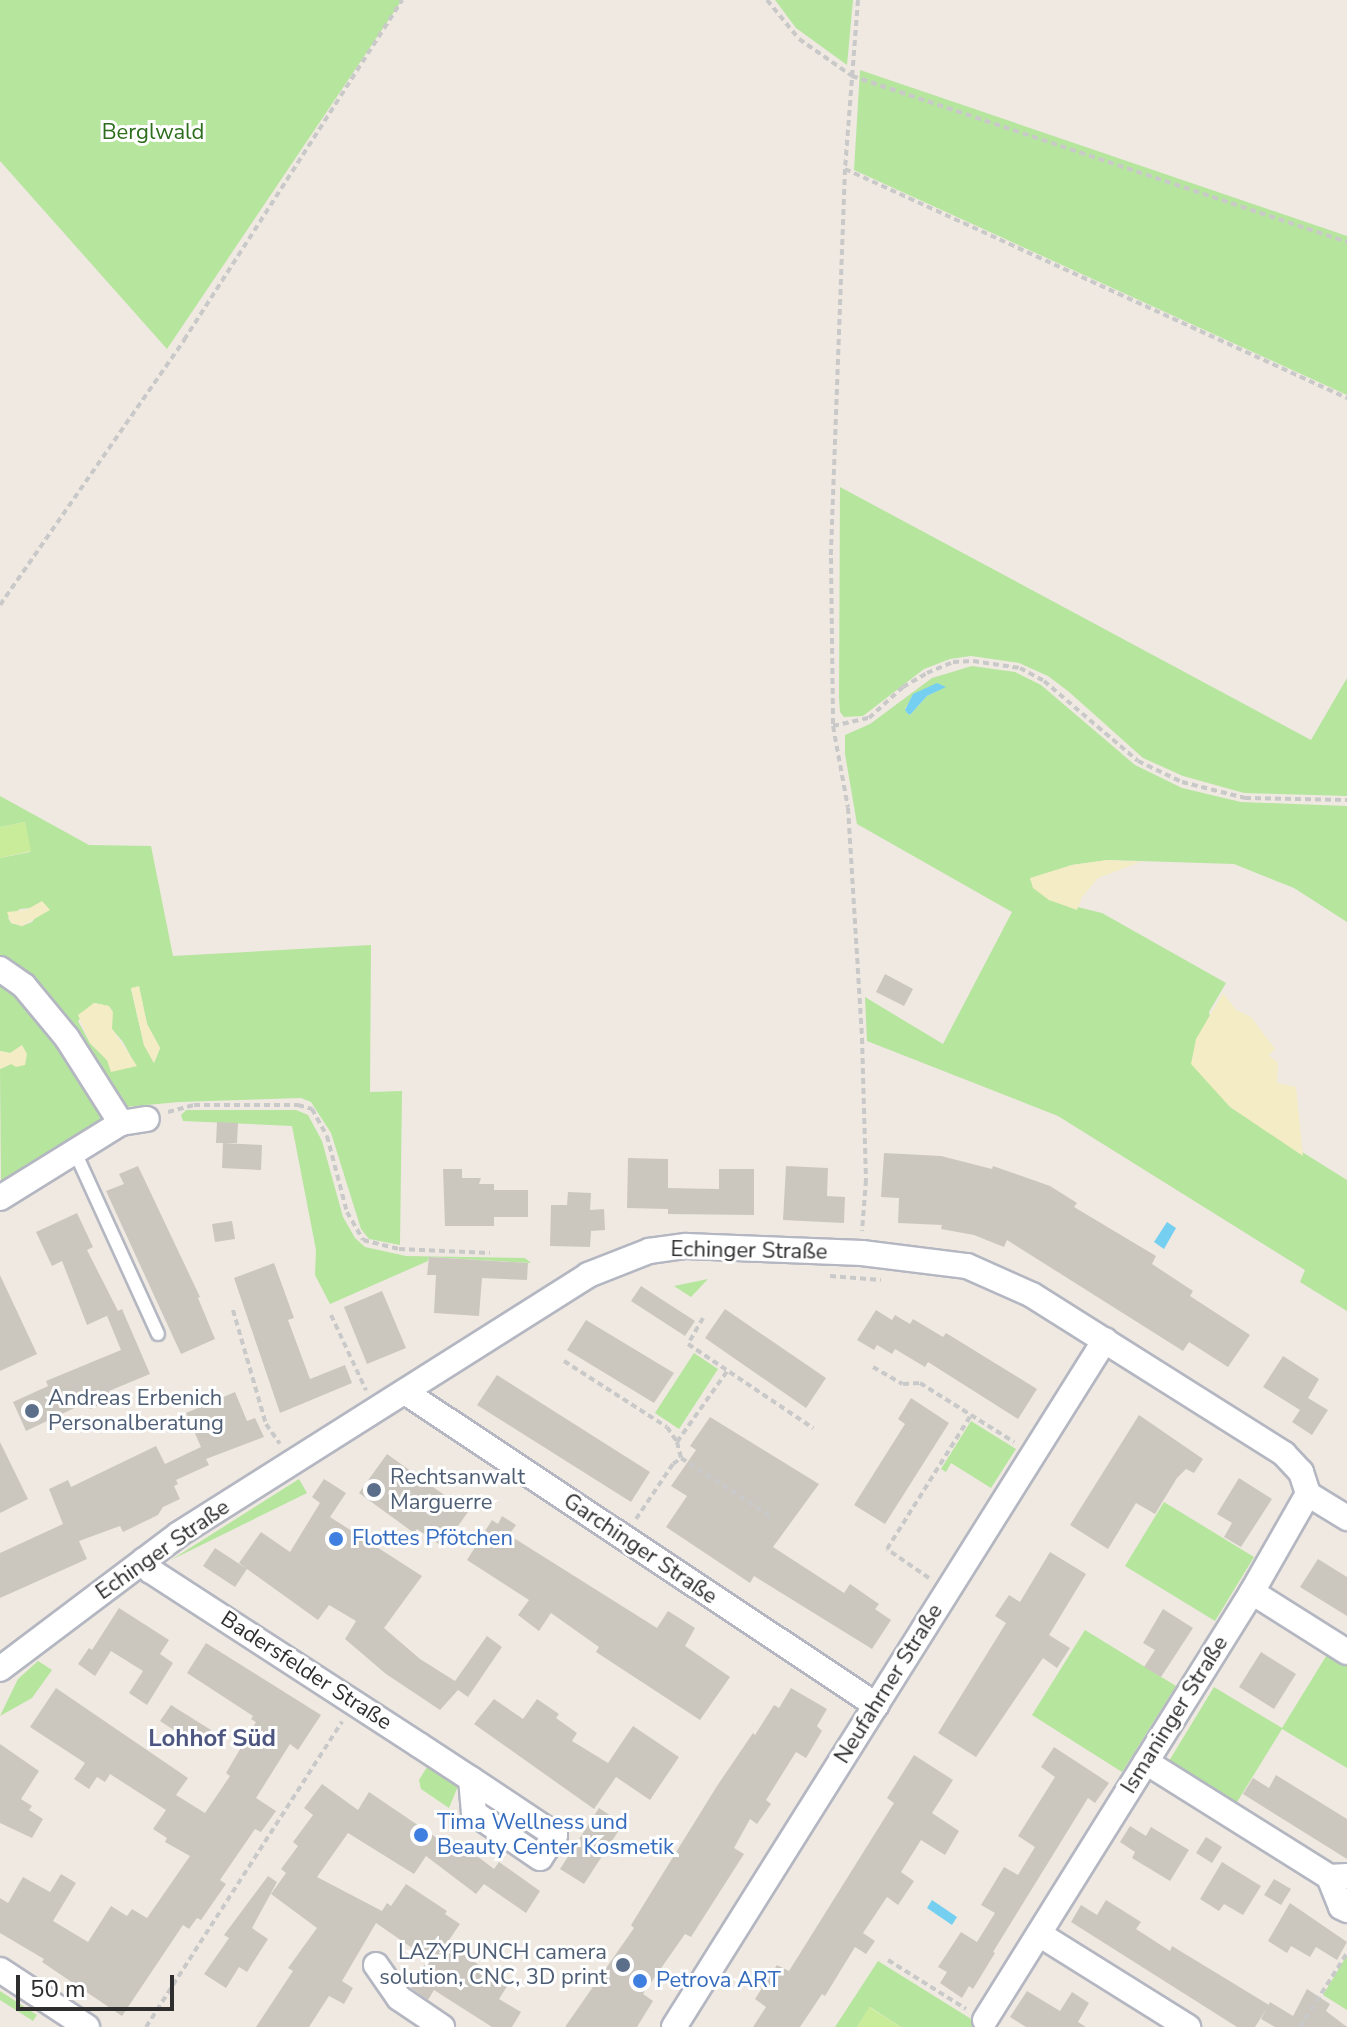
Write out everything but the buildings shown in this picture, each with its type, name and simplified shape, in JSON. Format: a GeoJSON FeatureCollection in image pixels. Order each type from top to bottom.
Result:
{"type":"FeatureCollection","features":[{"type":"Feature","properties":{"kind":"street"},"geometry":{"type":"LineString","coordinates":[[0,969],[24,986],[67,1038],[121,1123]]}},
{"type":"Feature","properties":{"kind":"street"},"geometry":{"type":"LineString","coordinates":[[0,1198],[121,1123],[147,1119]]}},
{"type":"Feature","properties":{"kind":"street","name":"Echinger Straße"},"geometry":{"type":"LineString","coordinates":[[0,1669],[144,1560],[588,1275],[649,1251],[686,1246],[862,1253],[967,1266],[1032,1295],[1284,1454],[1301,1472],[1308,1494],[1347,1518]]}},
{"type":"Feature","properties":{"kind":"street","name":"Neufahrner Straße"},"geometry":{"type":"LineString","coordinates":[[674,2027],[1105,1340]]}},
{"type":"Feature","properties":{"kind":"street","name":"Garchinger Straße"},"geometry":{"type":"LineString","coordinates":[[405,1392],[876,1705]]}},
{"type":"Feature","properties":{"kind":"street","name":"Ismaninger Straße"},"geometry":{"type":"LineString","coordinates":[[985,2020],[1252,1592],[1308,1494]]}},
{"type":"Feature","properties":{"kind":"street","name":"Badersfelder Straße"},"geometry":{"type":"LineString","coordinates":[[144,1560],[151,1571],[471,1779]]}},
{"type":"Feature","properties":{"kind":"street"},"geometry":{"type":"LineString","coordinates":[[1252,1592],[1347,1652]]}},
{"type":"Feature","properties":{"kind":"street"},"geometry":{"type":"LineString","coordinates":[[1146,1762],[1338,1877],[1341,1907],[1347,1910]]}},
{"type":"Feature","properties":{"kind":"street"},"geometry":{"type":"LineString","coordinates":[[1039,1934],[1188,2027]]}},
{"type":"Feature","properties":{"kind":"street"},"geometry":{"type":"LineString","coordinates":[[376,1965],[399,1998],[442,2027]]}},
{"type":"Feature","properties":{"kind":"street"},"geometry":{"type":"LineString","coordinates":[[0,1970],[87,2027]]}},
{"type":"Feature","properties":{"kind":"lane"},"geometry":{"type":"LineString","coordinates":[[75,1152],[158,1334]]}},
{"type":"Feature","properties":{"kind":"path"},"geometry":{"type":"LineString","coordinates":[[0,605],[184,340],[402,0]]}},
{"type":"Feature","properties":{"kind":"path"},"geometry":{"type":"LineString","coordinates":[[767,0],[799,39],[852,76],[1347,242]]}},
{"type":"Feature","properties":{"kind":"path"},"geometry":{"type":"LineString","coordinates":[[858,0],[845,169],[831,558],[833,726],[848,808],[861,1023],[866,1180],[862,1253]]}},
{"type":"Feature","properties":{"kind":"path"},"geometry":{"type":"LineString","coordinates":[[845,169],[1347,398]]}},
{"type":"Feature","properties":{"kind":"path"},"geometry":{"type":"LineString","coordinates":[[833,726],[869,718],[903,687],[927,673],[953,662],[973,661],[1020,668],[1044,681],[1138,761],[1182,782],[1245,798],[1347,800]]}},
{"type":"Feature","properties":{"kind":"path"},"geometry":{"type":"LineString","coordinates":[[147,1119],[194,1105],[298,1105],[312,1109],[327,1136],[347,1212],[363,1240],[399,1249],[490,1253]]}},
{"type":"Feature","properties":{"kind":"path"},"geometry":{"type":"LineString","coordinates":[[825,1276],[888,1281]]}},
{"type":"Feature","properties":{"kind":"path"},"geometry":{"type":"LineString","coordinates":[[233,1310],[266,1424],[293,1462]]}},
{"type":"Feature","properties":{"kind":"path"},"geometry":{"type":"LineString","coordinates":[[331,1315],[376,1410]]}},
{"type":"Feature","properties":{"kind":"path"},"geometry":{"type":"LineString","coordinates":[[703,1318],[688,1344],[813,1428]]}},
{"type":"Feature","properties":{"kind":"path"},"geometry":{"type":"LineString","coordinates":[[564,1361],[667,1427],[677,1442],[681,1458],[773,1518]]}},
{"type":"Feature","properties":{"kind":"path"},"geometry":{"type":"LineString","coordinates":[[873,1367],[903,1384],[920,1383],[1033,1454]]}},
{"type":"Feature","properties":{"kind":"path"},"geometry":{"type":"LineString","coordinates":[[677,1442],[728,1370]]}},
{"type":"Feature","properties":{"kind":"path"},"geometry":{"type":"LineString","coordinates":[[948,1590],[887,1549],[971,1415]]}},
{"type":"Feature","properties":{"kind":"path"},"geometry":{"type":"LineString","coordinates":[[624,1537],[673,1464],[681,1458]]}},
{"type":"Feature","properties":{"kind":"path"},"geometry":{"type":"LineString","coordinates":[[935,1472],[942,1476]]}},
{"type":"Feature","properties":{"kind":"path"},"geometry":{"type":"LineString","coordinates":[[146,2027],[354,1703]]}},
{"type":"Feature","properties":{"kind":"path"},"geometry":{"type":"LineString","coordinates":[[1300,2027],[1347,1953]]}},
{"type":"Feature","properties":{"kind":"path"},"geometry":{"type":"LineString","coordinates":[[888,1960],[985,2020]]}},
{"type":"Feature","properties":{"kind":"green space","name":"Berglwald"},"geometry":{"type":"Polygon","coordinates":[[[0,0],[402,0],[167,349],[0,161],[0,0]]]}},
{"type":"Feature","properties":{"kind":"green space"},"geometry":{"type":"Polygon","coordinates":[[[775,0],[853,0],[847,65],[796,28],[775,0]]]}},
{"type":"Feature","properties":{"kind":"green space"},"geometry":{"type":"Polygon","coordinates":[[[860,70],[1347,236],[1347,395],[854,170],[860,70]]]}},
{"type":"Feature","properties":{"kind":"green space"},"geometry":{"type":"Polygon","coordinates":[[[840,487],[1311,740],[1347,678],[1347,796],[1244,793],[1183,776],[1143,758],[1068,691],[1048,676],[1019,663],[971,656],[950,659],[924,669],[863,716],[844,717],[840,712],[839,698],[840,487]]]}},
{"type":"Feature","properties":{"kind":"green space"},"geometry":{"type":"Polygon","coordinates":[[[972,666],[1015,672],[1041,685],[1135,765],[1182,788],[1241,802],[1347,806],[1347,922],[1294,888],[1234,864],[1108,860],[1072,865],[1030,879],[1049,900],[1102,913],[1226,983],[1209,1012],[1230,1107],[1347,1180],[1347,1311],[1300,1282],[1305,1270],[1058,1116],[867,1041],[865,997],[943,1044],[1012,912],[857,824],[845,754],[845,735],[870,724],[932,678],[972,666]],[[945,687],[913,695],[905,709],[907,713],[910,715],[927,696],[945,687]]]}},
{"type":"Feature","properties":{"kind":"green space"},"geometry":{"type":"Polygon","coordinates":[[[0,796],[89,845],[151,846],[173,956],[371,945],[370,1092],[402,1091],[400,1245],[369,1239],[361,1229],[331,1133],[311,1102],[301,1098],[125,1107],[0,963],[0,858],[30,852],[25,822],[0,827],[0,796]],[[31,908],[20,909],[8,918],[11,923],[22,926],[32,922],[39,913],[31,908]],[[139,987],[131,989],[144,1045],[154,1063],[160,1048],[147,1024],[139,987]],[[94,1003],[78,1021],[90,1043],[107,1060],[112,1071],[136,1066],[112,1029],[109,1006],[94,1003]]]}},
{"type":"Feature","properties":{"kind":"green space"},"geometry":{"type":"Polygon","coordinates":[[[25,822],[31,851],[0,858],[0,827],[25,822]]]}},
{"type":"Feature","properties":{"kind":"green space"},"geometry":{"type":"Polygon","coordinates":[[[0,975],[20,989],[104,1108],[105,1120],[1,1181],[0,1069],[11,1064],[19,1048],[10,1053],[0,1051],[0,975]]]}},
{"type":"Feature","properties":{"kind":"green space"},"geometry":{"type":"Polygon","coordinates":[[[186,1110],[296,1110],[308,1115],[322,1141],[343,1217],[355,1238],[365,1247],[406,1256],[525,1258],[531,1263],[429,1257],[428,1261],[330,1304],[315,1275],[316,1250],[292,1126],[183,1121],[181,1115],[186,1110]]]}},
{"type":"Feature","properties":{"kind":"green space"},"geometry":{"type":"Polygon","coordinates":[[[708,1279],[691,1297],[674,1286],[708,1279]]]}},
{"type":"Feature","properties":{"kind":"green space"},"geometry":{"type":"Polygon","coordinates":[[[694,1353],[718,1369],[679,1429],[655,1413],[694,1353]]]}},
{"type":"Feature","properties":{"kind":"green space"},"geometry":{"type":"Polygon","coordinates":[[[971,1421],[1016,1449],[991,1488],[951,1463],[946,1472],[941,1469],[971,1421]]]}},
{"type":"Feature","properties":{"kind":"green space"},"geometry":{"type":"Polygon","coordinates":[[[299,1479],[307,1493],[171,1560],[299,1479]]]}},
{"type":"Feature","properties":{"kind":"green space"},"geometry":{"type":"Polygon","coordinates":[[[1164,1502],[1254,1557],[1215,1621],[1125,1566],[1164,1502]]]}},
{"type":"Feature","properties":{"kind":"green space"},"geometry":{"type":"Polygon","coordinates":[[[1085,1630],[1176,1686],[1122,1772],[1032,1715],[1085,1630]]]}},
{"type":"Feature","properties":{"kind":"green space"},"geometry":{"type":"Polygon","coordinates":[[[1328,1653],[1347,1665],[1347,1768],[1282,1729],[1234,1807],[1166,1766],[1214,1687],[1282,1728],[1328,1653]]]}},
{"type":"Feature","properties":{"kind":"green space"},"geometry":{"type":"Polygon","coordinates":[[[38,1661],[52,1670],[32,1698],[0,1716],[18,1679],[38,1661]]]}},
{"type":"Feature","properties":{"kind":"green space"},"geometry":{"type":"Polygon","coordinates":[[[429,1764],[458,1786],[449,1808],[421,1789],[419,1780],[429,1764]]]}},
{"type":"Feature","properties":{"kind":"green space"},"geometry":{"type":"Polygon","coordinates":[[[1347,1955],[1347,2010],[1323,1995],[1347,1955]]]}},
{"type":"Feature","properties":{"kind":"green space"},"geometry":{"type":"Polygon","coordinates":[[[878,1961],[984,2027],[901,2027],[870,2007],[857,2027],[835,2027],[878,1961]]]}},
{"type":"Feature","properties":{"kind":"green space"},"geometry":{"type":"Polygon","coordinates":[[[0,1991],[37,2015],[33,2021],[0,2000],[0,1991]]]}},
{"type":"Feature","properties":{"kind":"green space"},"geometry":{"type":"Polygon","coordinates":[[[869,2007],[901,2027],[857,2027],[869,2007]]]}},
{"type":"Feature","properties":{"kind":"sand"},"geometry":{"type":"Polygon","coordinates":[[[1108,860],[1140,862],[1098,878],[1082,897],[1077,910],[1049,900],[1033,888],[1030,878],[1072,865],[1108,860]]]}},
{"type":"Feature","properties":{"kind":"sand"},"geometry":{"type":"Polygon","coordinates":[[[42,901],[50,910],[22,926],[11,923],[7,912],[26,910],[42,901]]]}},
{"type":"Feature","properties":{"kind":"sand"},"geometry":{"type":"Polygon","coordinates":[[[139,986],[147,1024],[160,1048],[154,1063],[144,1045],[131,988],[139,986]]]}},
{"type":"Feature","properties":{"kind":"sand"},"geometry":{"type":"Polygon","coordinates":[[[1223,993],[1236,1010],[1251,1017],[1275,1049],[1269,1055],[1278,1063],[1277,1083],[1296,1087],[1303,1156],[1230,1107],[1191,1064],[1196,1039],[1223,993]]]}},
{"type":"Feature","properties":{"kind":"sand"},"geometry":{"type":"Polygon","coordinates":[[[94,1003],[109,1006],[113,1012],[112,1029],[137,1066],[111,1072],[107,1060],[90,1043],[78,1015],[94,1003]]]}},
{"type":"Feature","properties":{"kind":"sand"},"geometry":{"type":"Polygon","coordinates":[[[22,1045],[27,1054],[25,1065],[16,1067],[11,1064],[0,1069],[0,1051],[10,1053],[22,1045]]]}},
{"type":"Feature","properties":{"kind":"water"},"geometry":{"type":"Polygon","coordinates":[[[937,683],[946,687],[927,696],[910,715],[907,713],[905,710],[913,694],[937,683]]]}},
{"type":"Feature","properties":{"kind":"water"},"geometry":{"type":"Polygon","coordinates":[[[1167,1222],[1176,1228],[1164,1249],[1154,1242],[1167,1222]]]}},
{"type":"Feature","properties":{"kind":"water"},"geometry":{"type":"Polygon","coordinates":[[[932,1900],[957,1917],[952,1925],[927,1908],[932,1900]]]}},
{"type":"Feature","properties":{"kind":"place","name":"Andreas Erbenich Personalberatung"},"geometry":{"type":"Point","coordinates":[32,1411]}},
{"type":"Feature","properties":{"kind":"place","name":"Rechtsanwalt Marguerre"},"geometry":{"type":"Point","coordinates":[374,1490]}},
{"type":"Feature","properties":{"kind":"place","name":"Flottes Pfötchen"},"geometry":{"type":"Point","coordinates":[336,1539]}},
{"type":"Feature","properties":{"kind":"place","name":"Tima Wellness und Beauty Center Kosmetik"},"geometry":{"type":"Point","coordinates":[421,1835]}},
{"type":"Feature","properties":{"kind":"place","name":"LAZYPUNCH camera solution, CNC, 3D print"},"geometry":{"type":"Point","coordinates":[623,1965]}},
{"type":"Feature","properties":{"kind":"place","name":"Petrova ART"},"geometry":{"type":"Point","coordinates":[640,1981]}},
{"type":"Feature","properties":{"kind":"district","name":"Lohhof Süd"},"geometry":{"type":"Point","coordinates":[212,1739]}}]}
